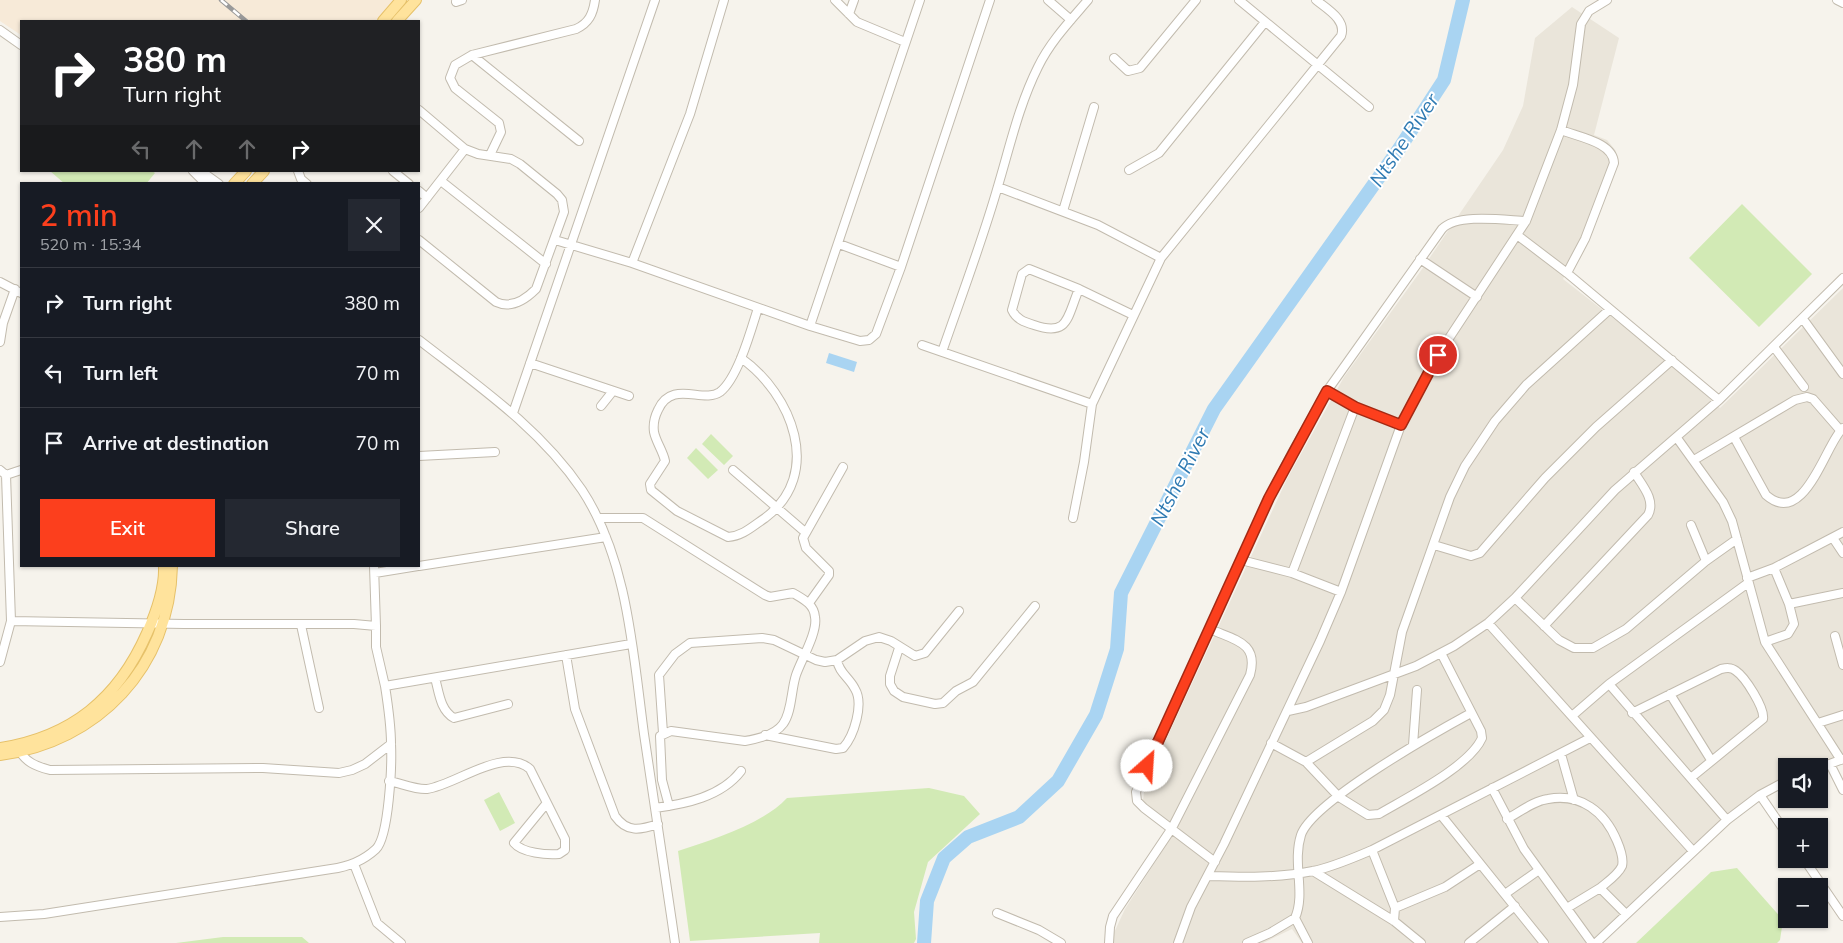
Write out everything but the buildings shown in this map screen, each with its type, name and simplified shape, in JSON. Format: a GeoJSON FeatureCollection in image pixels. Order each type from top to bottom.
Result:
{"type":"FeatureCollection","features":[{"type":"Feature","properties":{"kind":"main road"},"geometry":{"type":"LineString","coordinates":[[384,20],[401,0]]}},
{"type":"Feature","properties":{"kind":"main road"},"geometry":{"type":"LineString","coordinates":[[398,20],[416,0]]}},
{"type":"Feature","properties":{"kind":"main road"},"geometry":{"type":"LineString","coordinates":[[236,182],[245,172]]}},
{"type":"Feature","properties":{"kind":"main road"},"geometry":{"type":"LineString","coordinates":[[254,182],[263,172]]}},
{"type":"Feature","properties":{"kind":"main road"},"geometry":{"type":"LineString","coordinates":[[0,748],[19,749],[60,730],[90,712],[104,700],[129,668],[152,622],[162,586],[164,567]]}},
{"type":"Feature","properties":{"kind":"main road"},"geometry":{"type":"LineString","coordinates":[[0,755],[65,737],[82,728],[110,706],[139,674],[154,648],[164,622],[172,581],[172,567]]}},
{"type":"Feature","properties":{"kind":"street"},"geometry":{"type":"LineString","coordinates":[[490,155],[501,132],[499,123],[455,88],[450,78],[455,64],[472,54],[576,29],[584,25],[593,14],[595,0]]}},
{"type":"Feature","properties":{"kind":"street"},"geometry":{"type":"LineString","coordinates":[[512,413],[655,0]]}},
{"type":"Feature","properties":{"kind":"street"},"geometry":{"type":"LineString","coordinates":[[632,263],[690,114],[724,0]]}},
{"type":"Feature","properties":{"kind":"street"},"geometry":{"type":"LineString","coordinates":[[835,0],[862,25],[905,42]]}},
{"type":"Feature","properties":{"kind":"street"},"geometry":{"type":"LineString","coordinates":[[849,14],[854,0]]}},
{"type":"Feature","properties":{"kind":"street"},"geometry":{"type":"LineString","coordinates":[[810,326],[920,0]]}},
{"type":"Feature","properties":{"kind":"street"},"geometry":{"type":"LineString","coordinates":[[554,240],[632,263],[860,342],[869,340],[876,334],[901,267],[990,0]]}},
{"type":"Feature","properties":{"kind":"street"},"geometry":{"type":"LineString","coordinates":[[1048,0],[1071,20]]}},
{"type":"Feature","properties":{"kind":"street"},"geometry":{"type":"LineString","coordinates":[[942,352],[998,187],[1010,138],[1037,68],[1054,39],[1088,0]]}},
{"type":"Feature","properties":{"kind":"street"},"geometry":{"type":"LineString","coordinates":[[1114,58],[1128,71],[1140,68],[1196,0]]}},
{"type":"Feature","properties":{"kind":"street"},"geometry":{"type":"LineString","coordinates":[[1239,0],[1369,107]]}},
{"type":"Feature","properties":{"kind":"street"},"geometry":{"type":"LineString","coordinates":[[1073,518],[1092,404],[1160,258],[1341,36],[1343,28],[1338,19],[1316,0]]}},
{"type":"Feature","properties":{"kind":"street"},"geometry":{"type":"LineString","coordinates":[[1178,943],[1185,920],[1215,862],[1271,742],[1288,711],[1341,592],[1401,425],[1425,377],[1526,222],[1561,130],[1573,85],[1581,24],[1589,11],[1607,0]]}},
{"type":"Feature","properties":{"kind":"street"},"geometry":{"type":"LineString","coordinates":[[1837,0],[1843,3]]}},
{"type":"Feature","properties":{"kind":"street"},"geometry":{"type":"LineString","coordinates":[[1129,170],[1159,152],[1265,22]]}},
{"type":"Feature","properties":{"kind":"street"},"geometry":{"type":"LineString","coordinates":[[0,30],[20,44]]}},
{"type":"Feature","properties":{"kind":"street"},"geometry":{"type":"LineString","coordinates":[[472,54],[579,141]]}},
{"type":"Feature","properties":{"kind":"street"},"geometry":{"type":"LineString","coordinates":[[1063,211],[1094,107]]}},
{"type":"Feature","properties":{"kind":"street"},"geometry":{"type":"LineString","coordinates":[[420,111],[465,149],[478,154],[511,159],[520,164],[557,194],[562,200],[564,212],[536,290],[529,296],[511,305],[501,304],[420,241]]}},
{"type":"Feature","properties":{"kind":"street"},"geometry":{"type":"LineString","coordinates":[[1561,130],[1605,147],[1613,154],[1614,163],[1585,240],[1567,273]]}},
{"type":"Feature","properties":{"kind":"street"},"geometry":{"type":"LineString","coordinates":[[420,207],[465,149]]}},
{"type":"Feature","properties":{"kind":"street"},"geometry":{"type":"LineString","coordinates":[[193,172],[204,182]]}},
{"type":"Feature","properties":{"kind":"street"},"geometry":{"type":"LineString","coordinates":[[202,172],[217,182]]}},
{"type":"Feature","properties":{"kind":"street"},"geometry":{"type":"LineString","coordinates":[[298,172],[306,182]]}},
{"type":"Feature","properties":{"kind":"street"},"geometry":{"type":"LineString","coordinates":[[394,172],[407,182]]}},
{"type":"Feature","properties":{"kind":"street"},"geometry":{"type":"LineString","coordinates":[[441,181],[546,264]]}},
{"type":"Feature","properties":{"kind":"street"},"geometry":{"type":"LineString","coordinates":[[998,187],[1098,225],[1160,258]]}},
{"type":"Feature","properties":{"kind":"street"},"geometry":{"type":"LineString","coordinates":[[420,192],[427,198]]}},
{"type":"Feature","properties":{"kind":"street"},"geometry":{"type":"LineString","coordinates":[[1215,862],[1140,804],[1136,792],[1272,490],[1327,391],[1442,230],[1452,222],[1487,219],[1526,222]]}},
{"type":"Feature","properties":{"kind":"street"},"geometry":{"type":"LineString","coordinates":[[1517,236],[1567,273],[1719,400]]}},
{"type":"Feature","properties":{"kind":"street"},"geometry":{"type":"LineString","coordinates":[[839,244],[901,267]]}},
{"type":"Feature","properties":{"kind":"street"},"geometry":{"type":"LineString","coordinates":[[1420,259],[1477,297]]}},
{"type":"Feature","properties":{"kind":"street"},"geometry":{"type":"LineString","coordinates":[[1080,289],[1064,324],[1057,330],[1049,330],[1024,322],[1016,317],[1012,310],[1022,274],[1029,269],[1080,289],[1133,315]]}},
{"type":"Feature","properties":{"kind":"street"},"geometry":{"type":"LineString","coordinates":[[1288,711],[1306,707],[1392,675],[1441,653],[1488,623],[1515,598],[1600,505],[1634,472],[1677,438],[1719,400],[1843,278]]}},
{"type":"Feature","properties":{"kind":"street"},"geometry":{"type":"LineString","coordinates":[[0,282],[18,291],[2,322],[0,342]]}},
{"type":"Feature","properties":{"kind":"street"},"geometry":{"type":"LineString","coordinates":[[741,358],[766,379],[782,400],[796,440],[793,480],[776,509],[744,533],[728,537],[677,511],[651,490],[650,484],[665,461],[654,432],[655,416],[660,404],[676,394],[687,392],[711,395],[719,392],[741,358],[758,308]]}},
{"type":"Feature","properties":{"kind":"street"},"geometry":{"type":"LineString","coordinates":[[1306,762],[1379,716],[1387,704],[1402,632],[1450,497],[1465,466],[1495,421],[1526,385],[1609,310]]}},
{"type":"Feature","properties":{"kind":"street"},"geometry":{"type":"LineString","coordinates":[[1803,319],[1843,374]]}},
{"type":"Feature","properties":{"kind":"street"},"geometry":{"type":"LineString","coordinates":[[420,341],[512,413],[570,474],[598,518],[606,537],[619,582],[631,644],[675,943]]}},
{"type":"Feature","properties":{"kind":"street"},"geometry":{"type":"LineString","coordinates":[[922,345],[1092,404]]}},
{"type":"Feature","properties":{"kind":"street"},"geometry":{"type":"LineString","coordinates":[[1774,347],[1804,387]]}},
{"type":"Feature","properties":{"kind":"street"},"geometry":{"type":"LineString","coordinates":[[1434,545],[1471,556],[1480,553],[1545,478],[1596,427],[1672,360]]}},
{"type":"Feature","properties":{"kind":"street"},"geometry":{"type":"LineString","coordinates":[[530,363],[629,396]]}},
{"type":"Feature","properties":{"kind":"street"},"geometry":{"type":"LineString","coordinates":[[601,406],[613,391]]}},
{"type":"Feature","properties":{"kind":"street"},"geometry":{"type":"LineString","coordinates":[[1327,391],[1355,407],[1401,425]]}},
{"type":"Feature","properties":{"kind":"street"},"geometry":{"type":"LineString","coordinates":[[1694,460],[1795,400],[1807,396],[1815,401],[1842,429],[1822,466],[1805,490],[1785,501],[1774,500],[1766,495],[1734,437]]}},
{"type":"Feature","properties":{"kind":"street"},"geometry":{"type":"LineString","coordinates":[[1292,573],[1355,407]]}},
{"type":"Feature","properties":{"kind":"street"},"geometry":{"type":"LineString","coordinates":[[1677,438],[1694,460],[1728,512],[1765,642],[1842,759],[1830,764],[1843,790]]}},
{"type":"Feature","properties":{"kind":"street"},"geometry":{"type":"LineString","coordinates":[[420,456],[496,452]]}},
{"type":"Feature","properties":{"kind":"street"},"geometry":{"type":"LineString","coordinates":[[809,603],[829,575],[829,571],[804,543],[805,532],[843,467]]}},
{"type":"Feature","properties":{"kind":"street"},"geometry":{"type":"LineString","coordinates":[[0,662],[11,621],[3,472],[20,470]]}},
{"type":"Feature","properties":{"kind":"street"},"geometry":{"type":"LineString","coordinates":[[733,470],[805,532]]}},
{"type":"Feature","properties":{"kind":"street"},"geometry":{"type":"LineString","coordinates":[[1544,626],[1648,515],[1651,506],[1650,500],[1634,472]]}},
{"type":"Feature","properties":{"kind":"street"},"geometry":{"type":"LineString","coordinates":[[598,518],[636,516],[643,518],[764,595],[770,597],[793,593],[809,603],[814,612],[815,628],[803,653],[783,724],[764,735],[745,741],[670,731],[663,733]]}},
{"type":"Feature","properties":{"kind":"street"},"geometry":{"type":"LineString","coordinates":[[1691,525],[1706,561]]}},
{"type":"Feature","properties":{"kind":"street"},"geometry":{"type":"LineString","coordinates":[[1572,716],[1609,684],[1747,581],[1843,532]]}},
{"type":"Feature","properties":{"kind":"street"},"geometry":{"type":"LineString","coordinates":[[420,566],[606,537]]}},
{"type":"Feature","properties":{"kind":"street"},"geometry":{"type":"LineString","coordinates":[[1834,538],[1843,553]]}},
{"type":"Feature","properties":{"kind":"street"},"geometry":{"type":"LineString","coordinates":[[1515,598],[1559,640],[1574,648],[1594,648],[1615,637],[1651,609],[1706,561],[1737,539]]}},
{"type":"Feature","properties":{"kind":"street"},"geometry":{"type":"LineString","coordinates":[[1241,560],[1292,573],[1341,592]]}},
{"type":"Feature","properties":{"kind":"street"},"geometry":{"type":"LineString","coordinates":[[0,917],[44,914],[331,870],[354,864],[376,849],[383,838],[392,744],[385,686],[376,647],[375,570],[407,567]]}},
{"type":"Feature","properties":{"kind":"street"},"geometry":{"type":"LineString","coordinates":[[1765,642],[1791,631],[1794,623],[1789,604],[1774,568]]}},
{"type":"Feature","properties":{"kind":"street"},"geometry":{"type":"LineString","coordinates":[[1789,604],[1843,593]]}},
{"type":"Feature","properties":{"kind":"street"},"geometry":{"type":"LineString","coordinates":[[899,648],[890,676],[890,684],[894,691],[898,695],[911,699],[935,704],[943,703],[956,691],[973,682],[1035,606]]}},
{"type":"Feature","properties":{"kind":"street"},"geometry":{"type":"LineString","coordinates":[[669,806],[662,780],[659,740],[663,733],[659,675],[674,654],[684,645],[762,638],[774,640],[816,660],[826,662],[837,660],[865,641],[879,637],[891,641],[899,648],[915,656],[926,653],[959,611]]}},
{"type":"Feature","properties":{"kind":"street"},"geometry":{"type":"LineString","coordinates":[[11,621],[354,624],[376,626]]}},
{"type":"Feature","properties":{"kind":"street"},"geometry":{"type":"LineString","coordinates":[[1488,623],[1693,851]]}},
{"type":"Feature","properties":{"kind":"street"},"geometry":{"type":"LineString","coordinates":[[301,625],[319,708]]}},
{"type":"Feature","properties":{"kind":"street"},"geometry":{"type":"LineString","coordinates":[[1110,943],[1110,927],[1114,916],[1134,881],[1172,828],[1209,758],[1252,666],[1251,651],[1246,645],[1210,629]]}},
{"type":"Feature","properties":{"kind":"street"},"geometry":{"type":"LineString","coordinates":[[1835,636],[1843,665]]}},
{"type":"Feature","properties":{"kind":"street"},"geometry":{"type":"LineString","coordinates":[[385,686],[631,644]]}},
{"type":"Feature","properties":{"kind":"street"},"geometry":{"type":"LineString","coordinates":[[1271,742],[1306,762],[1339,797],[1368,816],[1375,816],[1436,781],[1472,752],[1480,741],[1482,733],[1470,713],[1441,653]]}},
{"type":"Feature","properties":{"kind":"street"},"geometry":{"type":"LineString","coordinates":[[566,655],[575,709],[615,816],[621,824],[634,830],[658,824]]}},
{"type":"Feature","properties":{"kind":"street"},"geometry":{"type":"LineString","coordinates":[[764,735],[836,749],[843,748],[851,736],[858,705],[855,689],[842,674],[837,660]]}},
{"type":"Feature","properties":{"kind":"street"},"geometry":{"type":"LineString","coordinates":[[1632,712],[1718,670],[1728,668],[1737,671],[1760,704],[1764,712],[1762,721],[1692,777]]}},
{"type":"Feature","properties":{"kind":"street"},"geometry":{"type":"LineString","coordinates":[[435,678],[441,704],[449,715],[454,718],[508,704]]}},
{"type":"Feature","properties":{"kind":"street"},"geometry":{"type":"LineString","coordinates":[[1609,684],[1692,777],[1727,820]]}},
{"type":"Feature","properties":{"kind":"street"},"geometry":{"type":"LineString","coordinates":[[1413,745],[1417,690]]}},
{"type":"Feature","properties":{"kind":"street"},"geometry":{"type":"LineString","coordinates":[[1670,694],[1711,760]]}},
{"type":"Feature","properties":{"kind":"street"},"geometry":{"type":"LineString","coordinates":[[1246,943],[1270,933],[1295,918],[1300,904],[1297,850],[1306,824],[1320,809],[1413,745],[1470,713]]}},
{"type":"Feature","properties":{"kind":"street"},"geometry":{"type":"LineString","coordinates":[[1818,723],[1843,715]]}},
{"type":"Feature","properties":{"kind":"street"},"geometry":{"type":"LineString","coordinates":[[1208,876],[1253,877],[1313,871],[1372,850],[1590,738]]}},
{"type":"Feature","properties":{"kind":"street"},"geometry":{"type":"LineString","coordinates":[[19,749],[35,766],[50,770],[264,768],[339,773],[365,764],[392,744]]}},
{"type":"Feature","properties":{"kind":"street"},"geometry":{"type":"LineString","coordinates":[[1561,754],[1574,800]]}},
{"type":"Feature","properties":{"kind":"street"},"geometry":{"type":"LineString","coordinates":[[389,781],[426,789],[502,762],[516,762],[530,769],[565,840],[565,850],[559,854],[533,852],[518,847],[514,843],[546,804]]}},
{"type":"Feature","properties":{"kind":"street"},"geometry":{"type":"LineString","coordinates":[[655,808],[669,806],[722,789],[741,771]]}},
{"type":"Feature","properties":{"kind":"street"},"geometry":{"type":"LineString","coordinates":[[1492,788],[1507,819],[1538,870],[1567,908],[1597,942],[1727,820],[1760,795],[1778,785]]}},
{"type":"Feature","properties":{"kind":"street"},"geometry":{"type":"LineString","coordinates":[[1760,795],[1778,821]]}},
{"type":"Feature","properties":{"kind":"street"},"geometry":{"type":"LineString","coordinates":[[1507,819],[1543,800],[1555,798],[1574,800],[1591,806],[1609,823],[1619,845],[1622,865],[1619,871],[1600,888],[1567,908]]}},
{"type":"Feature","properties":{"kind":"street"},"geometry":{"type":"LineString","coordinates":[[1441,815],[1544,943]]}},
{"type":"Feature","properties":{"kind":"street"},"geometry":{"type":"LineString","coordinates":[[1372,850],[1395,908],[1394,922]]}},
{"type":"Feature","properties":{"kind":"street"},"geometry":{"type":"LineString","coordinates":[[354,864],[377,923],[401,943]]}},
{"type":"Feature","properties":{"kind":"street"},"geometry":{"type":"LineString","coordinates":[[1395,908],[1429,895],[1454,882],[1480,864]]}},
{"type":"Feature","properties":{"kind":"street"},"geometry":{"type":"LineString","coordinates":[[1810,868],[1843,916]]}},
{"type":"Feature","properties":{"kind":"street"},"geometry":{"type":"LineString","coordinates":[[1505,894],[1538,870]]}},
{"type":"Feature","properties":{"kind":"street"},"geometry":{"type":"LineString","coordinates":[[1313,871],[1394,922],[1421,943]]}},
{"type":"Feature","properties":{"kind":"street"},"geometry":{"type":"LineString","coordinates":[[1600,888],[1626,914]]}},
{"type":"Feature","properties":{"kind":"street"},"geometry":{"type":"LineString","coordinates":[[1470,943],[1515,906]]}},
{"type":"Feature","properties":{"kind":"street"},"geometry":{"type":"LineString","coordinates":[[997,913],[1039,930],[1061,943]]}},
{"type":"Feature","properties":{"kind":"street"},"geometry":{"type":"LineString","coordinates":[[1295,918],[1308,943]]}},
{"type":"Feature","properties":{"kind":"shaded area"},"geometry":{"type":"Polygon","coordinates":[[[0,0],[401,0],[384,20],[20,20],[20,34],[0,21],[0,0]]]}},
{"type":"Feature","properties":{"kind":"shaded area"},"geometry":{"type":"Polygon","coordinates":[[[1572,7],[1619,38],[1594,135],[1607,140],[1616,151],[1614,168],[1563,279],[1659,354],[1720,408],[1843,288],[1843,756],[1828,761],[1828,758],[1778,758],[1778,785],[1722,824],[1597,943],[1302,943],[1292,929],[1263,943],[1114,943],[1112,937],[1125,909],[1177,828],[1149,809],[1143,800],[1145,785],[1287,479],[1344,377],[1420,272],[1503,150],[1523,106],[1535,38],[1572,7]]]}},
{"type":"Feature","properties":{"kind":"green space"},"geometry":{"type":"Polygon","coordinates":[[[51,172],[155,173],[148,182],[63,182],[51,172]]]}},
{"type":"Feature","properties":{"kind":"green space"},"geometry":{"type":"Polygon","coordinates":[[[1742,204],[1812,274],[1759,327],[1689,258],[1742,204]]]}},
{"type":"Feature","properties":{"kind":"green space"},"geometry":{"type":"Polygon","coordinates":[[[711,434],[733,456],[724,465],[702,444],[711,434]]]}},
{"type":"Feature","properties":{"kind":"green space"},"geometry":{"type":"Polygon","coordinates":[[[696,448],[718,470],[708,479],[687,458],[696,448]]]}},
{"type":"Feature","properties":{"kind":"green space"},"geometry":{"type":"Polygon","coordinates":[[[929,788],[964,796],[980,814],[928,862],[914,912],[916,939],[914,943],[819,943],[820,933],[690,941],[678,851],[751,823],[765,816],[787,798],[929,788]]]}},
{"type":"Feature","properties":{"kind":"green space"},"geometry":{"type":"Polygon","coordinates":[[[499,792],[515,823],[500,831],[484,800],[499,792]]]}},
{"type":"Feature","properties":{"kind":"green space"},"geometry":{"type":"Polygon","coordinates":[[[1737,868],[1778,914],[1778,928],[1782,928],[1780,940],[1777,943],[1636,943],[1711,872],[1737,868]]]}},
{"type":"Feature","properties":{"kind":"green space"},"geometry":{"type":"Polygon","coordinates":[[[223,937],[302,937],[309,943],[176,943],[223,937]]]}},
{"type":"Feature","properties":{"kind":"water"},"geometry":{"type":"Polygon","coordinates":[[[829,353],[857,362],[854,372],[826,363],[829,353]]]}},
{"type":"Feature","properties":{"kind":"waterway","name":"Ntshe River"},"geometry":{"type":"LineString","coordinates":[[924,943],[927,901],[944,858],[968,837],[1019,817],[1058,781],[1096,715],[1117,649],[1121,593],[1214,409],[1399,149],[1444,80],[1463,0]]}},
{"type":"Feature","properties":{"kind":"railway"},"geometry":{"type":"LineString","coordinates":[[221,0],[245,20]]}},
{"type":"Feature","properties":{"kind":"route"},"geometry":{"type":"LineString","coordinates":[[1147,766],[1269,498],[1327,391],[1355,407],[1401,425],[1438,355]]}}]}
